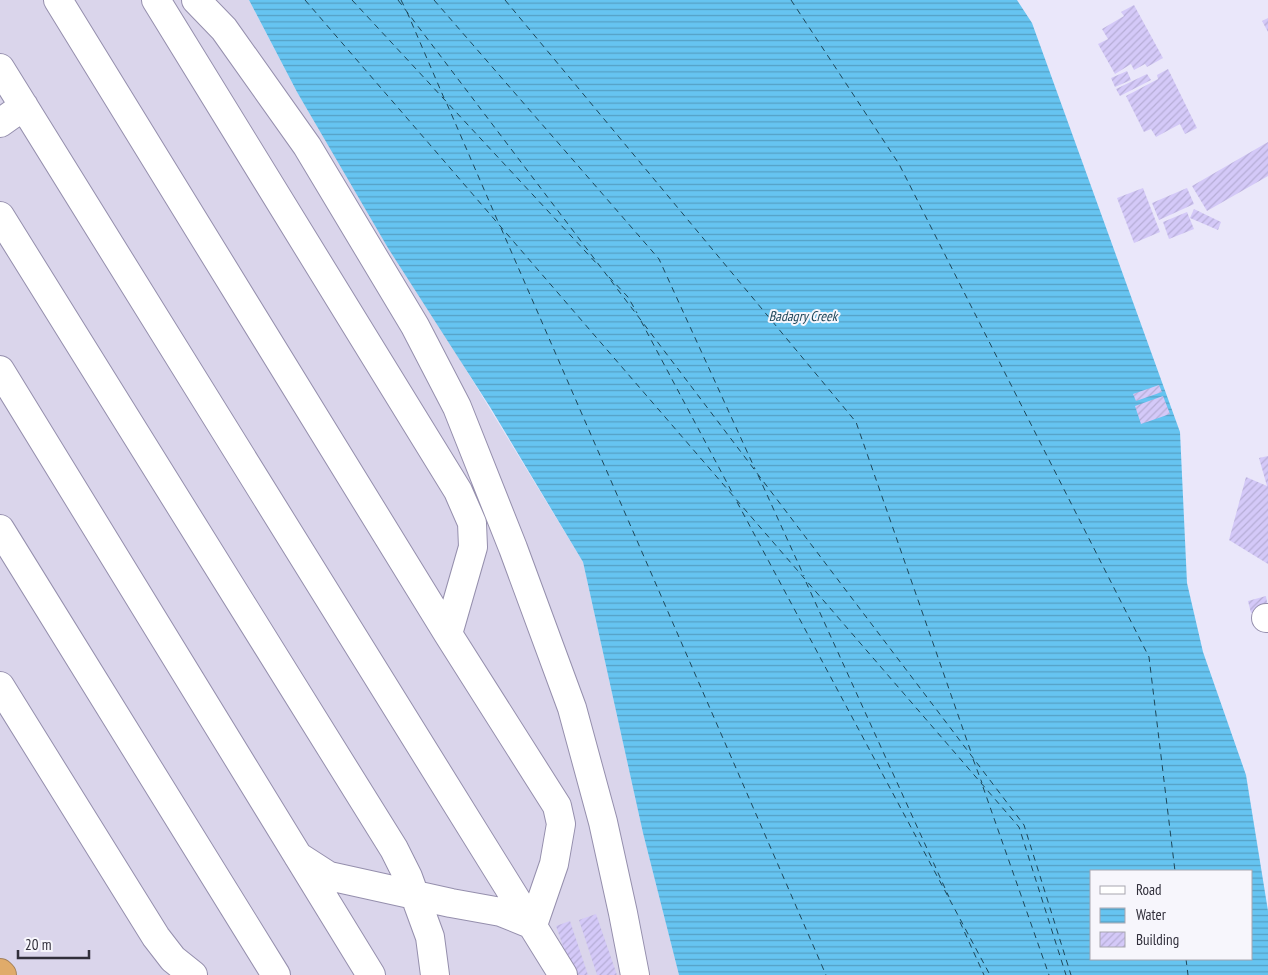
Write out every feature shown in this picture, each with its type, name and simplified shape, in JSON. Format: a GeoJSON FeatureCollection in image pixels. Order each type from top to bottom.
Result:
{"type":"FeatureCollection","features":[{"type":"Feature","properties":{"kind":"lane"},"geometry":{"type":"LineString","coordinates":[[58,0],[448,634],[557,806],[561,824],[554,864],[532,925]]}},
{"type":"Feature","properties":{"kind":"lane"},"geometry":{"type":"LineString","coordinates":[[156,0],[458,491],[472,523],[473,547],[448,634]]}},
{"type":"Feature","properties":{"kind":"lane"},"geometry":{"type":"LineString","coordinates":[[196,0],[224,29],[307,146],[415,326],[457,407],[513,548],[572,708],[603,822],[624,913],[635,975]]}},
{"type":"Feature","properties":{"kind":"lane"},"geometry":{"type":"LineString","coordinates":[[0,68],[563,975]]}},
{"type":"Feature","properties":{"kind":"lane"},"geometry":{"type":"LineString","coordinates":[[0,124],[24,106]]}},
{"type":"Feature","properties":{"kind":"lane"},"geometry":{"type":"LineString","coordinates":[[0,216],[394,849],[408,877],[430,937],[435,975]]}},
{"type":"Feature","properties":{"kind":"lane"},"geometry":{"type":"LineString","coordinates":[[0,370],[371,975]]}},
{"type":"Feature","properties":{"kind":"lane"},"geometry":{"type":"LineString","coordinates":[[0,528],[276,975]]}},
{"type":"Feature","properties":{"kind":"lane"},"geometry":{"type":"LineString","coordinates":[[0,686],[156,937],[173,959],[193,975]]}},
{"type":"Feature","properties":{"kind":"lane"},"geometry":{"type":"LineString","coordinates":[[298,856],[329,876],[501,912],[532,925]]}},
{"type":"Feature","properties":{"kind":"shaded area"},"geometry":{"type":"Polygon","coordinates":[[[0,0],[249,0],[297,92],[583,562],[643,833],[679,975],[0,975],[0,0]]]}},
{"type":"Feature","properties":{"kind":"water","name":"Badagry Creek"},"geometry":{"type":"Polygon","coordinates":[[[249,0],[1017,0],[1032,23],[1180,432],[1187,583],[1203,652],[1246,775],[1268,911],[1268,975],[679,975],[643,833],[583,562],[490,407],[388,248],[297,92],[249,0]]]}},
{"type":"Feature","properties":{"kind":"building"},"geometry":{"type":"Polygon","coordinates":[[[1134,5],[1163,58],[1147,67],[1145,64],[1134,70],[1131,64],[1115,74],[1098,44],[1108,39],[1102,29],[1124,16],[1121,12],[1134,5]]]}},
{"type":"Feature","properties":{"kind":"building"},"geometry":{"type":"Polygon","coordinates":[[[1268,18],[1268,32],[1262,21],[1268,18]]]}},
{"type":"Feature","properties":{"kind":"building"},"geometry":{"type":"Polygon","coordinates":[[[1168,69],[1197,128],[1185,134],[1180,124],[1156,137],[1151,129],[1144,132],[1126,96],[1158,79],[1157,75],[1168,69]]]}},
{"type":"Feature","properties":{"kind":"building"},"geometry":{"type":"Polygon","coordinates":[[[1127,71],[1131,80],[1115,87],[1111,78],[1127,71]]]}},
{"type":"Feature","properties":{"kind":"building"},"geometry":{"type":"Polygon","coordinates":[[[1147,74],[1151,80],[1120,96],[1116,89],[1147,74]]]}},
{"type":"Feature","properties":{"kind":"building"},"geometry":{"type":"Polygon","coordinates":[[[1268,142],[1268,176],[1207,211],[1192,186],[1268,142]]]}},
{"type":"Feature","properties":{"kind":"building"},"geometry":{"type":"Polygon","coordinates":[[[1143,188],[1160,232],[1134,243],[1117,198],[1143,188]]]}},
{"type":"Feature","properties":{"kind":"building"},"geometry":{"type":"Polygon","coordinates":[[[1187,188],[1194,204],[1159,220],[1152,203],[1187,188]]]}},
{"type":"Feature","properties":{"kind":"building"},"geometry":{"type":"Polygon","coordinates":[[[1194,209],[1221,222],[1218,230],[1190,218],[1194,209]]]}},
{"type":"Feature","properties":{"kind":"building"},"geometry":{"type":"Polygon","coordinates":[[[1187,212],[1194,229],[1169,239],[1163,222],[1187,212]]]}},
{"type":"Feature","properties":{"kind":"building"},"geometry":{"type":"Polygon","coordinates":[[[1159,385],[1162,392],[1136,401],[1133,394],[1159,385]]]}},
{"type":"Feature","properties":{"kind":"building"},"geometry":{"type":"Polygon","coordinates":[[[1163,396],[1170,414],[1141,424],[1135,406],[1163,396]]]}},
{"type":"Feature","properties":{"kind":"building"},"geometry":{"type":"Polygon","coordinates":[[[1268,456],[1268,564],[1229,540],[1246,477],[1267,486],[1259,458],[1268,456]]]}},
{"type":"Feature","properties":{"kind":"building"},"geometry":{"type":"Polygon","coordinates":[[[1266,596],[1268,608],[1251,613],[1248,601],[1266,596]]]}},
{"type":"Feature","properties":{"kind":"building"},"geometry":{"type":"Polygon","coordinates":[[[596,914],[617,975],[597,975],[579,920],[596,914]]]}},
{"type":"Feature","properties":{"kind":"building"},"geometry":{"type":"Polygon","coordinates":[[[570,921],[588,975],[573,975],[556,926],[570,921]]]}},
{"type":"Feature","properties":{"kind":"ferry route"},"geometry":{"type":"LineString","coordinates":[[305,0],[1019,827],[1066,975]]}},
{"type":"Feature","properties":{"kind":"ferry route"},"geometry":{"type":"LineString","coordinates":[[352,0],[598,265]]}},
{"type":"Feature","properties":{"kind":"ferry route"},"geometry":{"type":"LineString","coordinates":[[398,0],[1024,825],[1071,975]]}},
{"type":"Feature","properties":{"kind":"ferry route"},"geometry":{"type":"LineString","coordinates":[[401,0],[405,8]]}},
{"type":"Feature","properties":{"kind":"ferry route"},"geometry":{"type":"LineString","coordinates":[[434,0],[659,259],[755,469]]}},
{"type":"Feature","properties":{"kind":"ferry route"},"geometry":{"type":"LineString","coordinates":[[505,0],[856,422],[972,755]]}},
{"type":"Feature","properties":{"kind":"ferry route"},"geometry":{"type":"LineString","coordinates":[[791,0],[899,164],[1149,657],[1175,870]]}},
{"type":"Feature","properties":{"kind":"ferry route"},"geometry":{"type":"LineString","coordinates":[[407,12],[444,98]]}},
{"type":"Feature","properties":{"kind":"ferry route"},"geometry":{"type":"LineString","coordinates":[[447,104],[499,224]]}},
{"type":"Feature","properties":{"kind":"ferry route"},"geometry":{"type":"LineString","coordinates":[[501,228],[826,975]]}},
{"type":"Feature","properties":{"kind":"ferry route"},"geometry":{"type":"LineString","coordinates":[[609,277],[628,297],[637,313]]}},
{"type":"Feature","properties":{"kind":"ferry route"},"geometry":{"type":"LineString","coordinates":[[641,321],[734,496]]}},
{"type":"Feature","properties":{"kind":"ferry route"},"geometry":{"type":"LineString","coordinates":[[758,475],[804,576]]}},
{"type":"Feature","properties":{"kind":"ferry route"},"geometry":{"type":"LineString","coordinates":[[737,502],[990,975]]}},
{"type":"Feature","properties":{"kind":"ferry route"},"geometry":{"type":"LineString","coordinates":[[806,582],[949,897]]}},
{"type":"Feature","properties":{"kind":"ferry route"},"geometry":{"type":"LineString","coordinates":[[973,759],[982,783]]}},
{"type":"Feature","properties":{"kind":"ferry route"},"geometry":{"type":"LineString","coordinates":[[983,787],[1049,975]]}},
{"type":"Feature","properties":{"kind":"ferry route"},"geometry":{"type":"LineString","coordinates":[[960,922],[984,975]]}},
{"type":"Feature","properties":{"kind":"ferry route"},"geometry":{"type":"LineString","coordinates":[[1186,960],[1188,975]]}}]}
